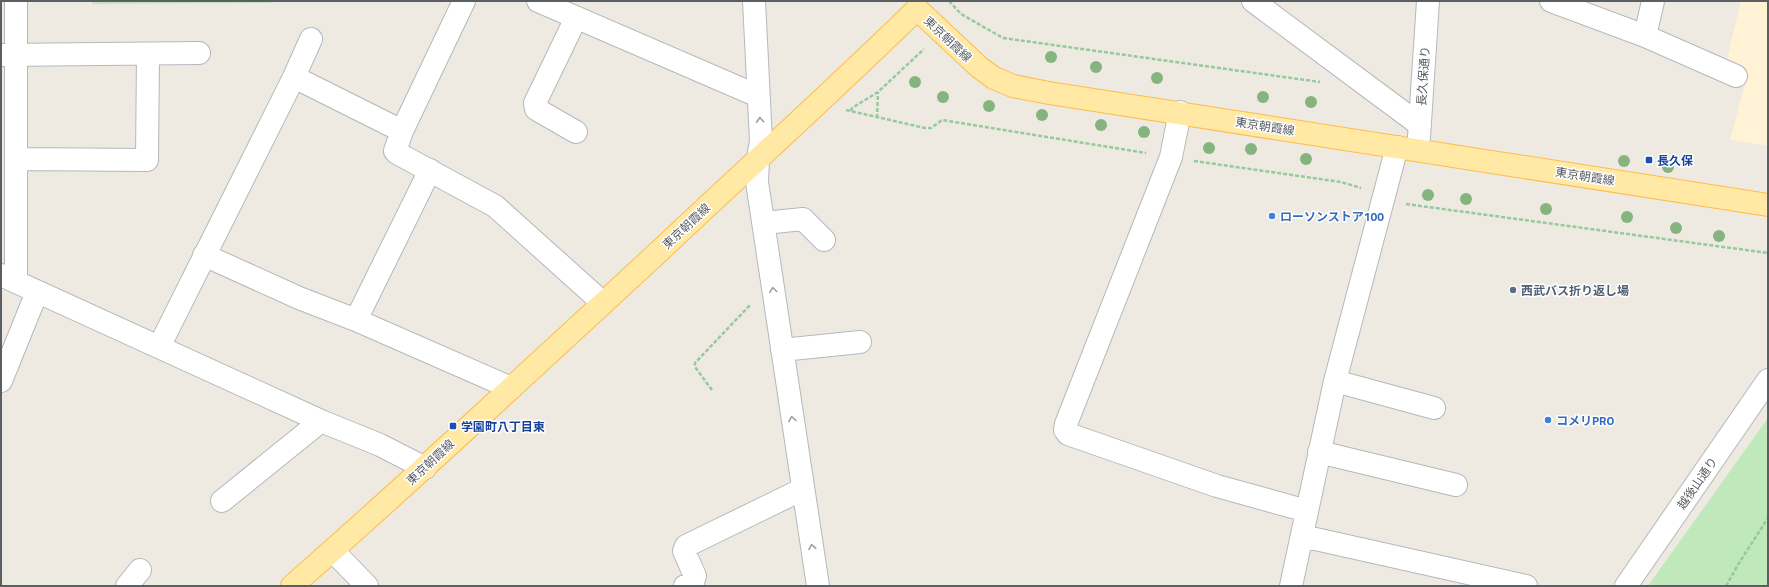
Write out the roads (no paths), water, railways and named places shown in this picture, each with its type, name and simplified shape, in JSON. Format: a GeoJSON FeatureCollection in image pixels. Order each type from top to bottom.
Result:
{"type":"FeatureCollection","features":[{"type":"Feature","properties":{"kind":"main road","name":"東京朝霞線"},"geometry":{"type":"LineString","coordinates":[[292,586],[333,551],[604,303],[921,5],[941,33],[979,67],[994,78],[1013,86],[1049,93],[1180,112],[1768,205]]}},
{"type":"Feature","properties":{"kind":"street"},"geometry":{"type":"LineString","coordinates":[[16,1],[8,55],[11,169],[9,279],[321,421],[380,446],[424,468]]}},
{"type":"Feature","properties":{"kind":"street"},"geometry":{"type":"LineString","coordinates":[[464,1],[402,131],[395,151],[495,206],[604,303]]}},
{"type":"Feature","properties":{"kind":"street"},"geometry":{"type":"LineString","coordinates":[[538,1],[758,96]]}},
{"type":"Feature","properties":{"kind":"street"},"geometry":{"type":"LineString","coordinates":[[754,1],[761,140],[757,182],[818,586]]}},
{"type":"Feature","properties":{"kind":"street"},"geometry":{"type":"LineString","coordinates":[[1253,1],[1420,125]]}},
{"type":"Feature","properties":{"kind":"street","name":"長久保通り"},"geometry":{"type":"LineString","coordinates":[[1291,586],[1334,381],[1383,200],[1420,125],[1428,1]]}},
{"type":"Feature","properties":{"kind":"street"},"geometry":{"type":"LineString","coordinates":[[1551,1],[1645,36],[1736,76]]}},
{"type":"Feature","properties":{"kind":"street"},"geometry":{"type":"LineString","coordinates":[[1645,36],[1653,1]]}},
{"type":"Feature","properties":{"kind":"street"},"geometry":{"type":"LineString","coordinates":[[576,18],[535,106],[576,132]]}},
{"type":"Feature","properties":{"kind":"street"},"geometry":{"type":"LineString","coordinates":[[158,347],[312,39]]}},
{"type":"Feature","properties":{"kind":"street"},"geometry":{"type":"LineString","coordinates":[[8,55],[199,53]]}},
{"type":"Feature","properties":{"kind":"street"},"geometry":{"type":"LineString","coordinates":[[11,169],[147,160],[148,54]]}},
{"type":"Feature","properties":{"kind":"street"},"geometry":{"type":"LineString","coordinates":[[294,77],[402,131]]}},
{"type":"Feature","properties":{"kind":"street"},"geometry":{"type":"LineString","coordinates":[[1180,112],[1171,157],[1066,424],[1065,430],[1068,434],[1217,486],[1307,512]]}},
{"type":"Feature","properties":{"kind":"street"},"geometry":{"type":"LineString","coordinates":[[356,320],[430,170]]}},
{"type":"Feature","properties":{"kind":"street"},"geometry":{"type":"LineString","coordinates":[[764,223],[803,219],[824,240]]}},
{"type":"Feature","properties":{"kind":"street"},"geometry":{"type":"LineString","coordinates":[[204,255],[298,298],[356,320],[511,388]]}},
{"type":"Feature","properties":{"kind":"street"},"geometry":{"type":"LineString","coordinates":[[1,381],[37,292]]}},
{"type":"Feature","properties":{"kind":"street"},"geometry":{"type":"LineString","coordinates":[[782,350],[860,342]]}},
{"type":"Feature","properties":{"kind":"street","name":"越後山通り"},"geometry":{"type":"LineString","coordinates":[[1626,586],[1768,380]]}},
{"type":"Feature","properties":{"kind":"street"},"geometry":{"type":"LineString","coordinates":[[1334,381],[1434,408]]}},
{"type":"Feature","properties":{"kind":"street"},"geometry":{"type":"LineString","coordinates":[[222,502],[321,421]]}},
{"type":"Feature","properties":{"kind":"street"},"geometry":{"type":"LineString","coordinates":[[1319,452],[1456,485]]}},
{"type":"Feature","properties":{"kind":"street"},"geometry":{"type":"LineString","coordinates":[[685,586],[693,582],[695,576],[684,551],[686,546],[803,489]]}},
{"type":"Feature","properties":{"kind":"street"},"geometry":{"type":"LineString","coordinates":[[1302,536],[1526,586]]}},
{"type":"Feature","properties":{"kind":"street"},"geometry":{"type":"LineString","coordinates":[[333,551],[367,586]]}},
{"type":"Feature","properties":{"kind":"place","name":"長久保"},"geometry":{"type":"Point","coordinates":[1649,160]}},
{"type":"Feature","properties":{"kind":"place","name":"ローソンストア100"},"geometry":{"type":"Point","coordinates":[1272,216]}},
{"type":"Feature","properties":{"kind":"place","name":"西武バス折り返し場"},"geometry":{"type":"Point","coordinates":[1513,290]}},
{"type":"Feature","properties":{"kind":"place","name":"コメリPRO"},"geometry":{"type":"Point","coordinates":[1548,420]}},
{"type":"Feature","properties":{"kind":"place","name":"学園町八丁目東"},"geometry":{"type":"Point","coordinates":[453,426]}}]}
